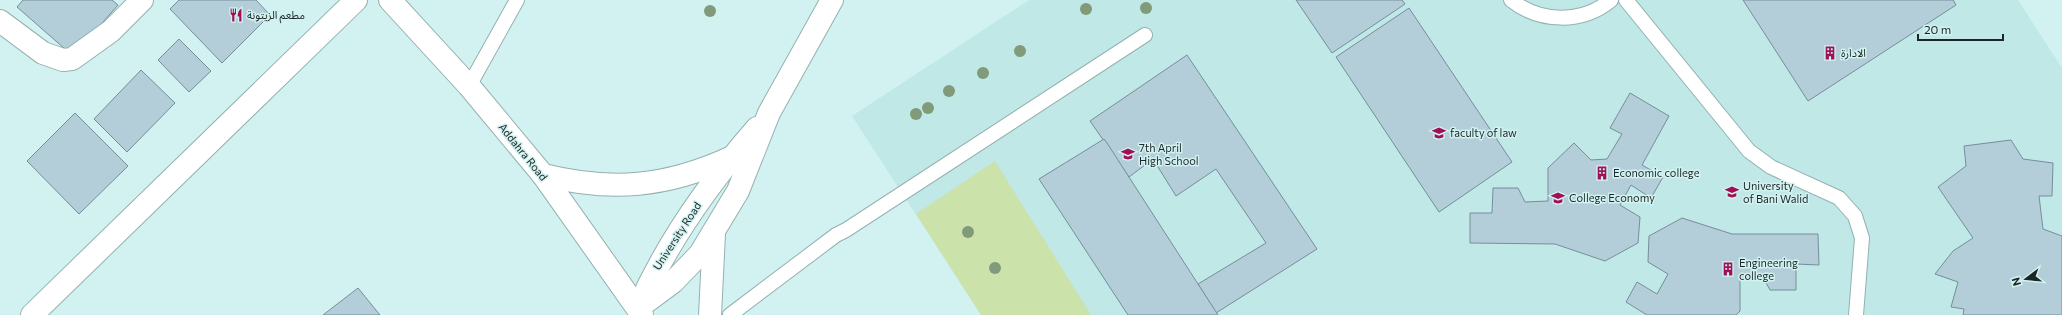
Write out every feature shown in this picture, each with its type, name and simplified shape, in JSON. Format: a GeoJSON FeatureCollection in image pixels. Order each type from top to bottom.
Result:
{"type":"FeatureCollection","features":[{"type":"Feature","properties":{"kind":"main road"},"geometry":{"type":"LineString","coordinates":[[0,21],[43,53],[63,60],[72,59],[111,31],[142,0]]}},
{"type":"Feature","properties":{"kind":"main road"},"geometry":{"type":"LineString","coordinates":[[32,315],[356,0]]}},
{"type":"Feature","properties":{"kind":"main road","name":"Addahra Road"},"geometry":{"type":"LineString","coordinates":[[390,0],[469,86],[543,176],[640,312]]}},
{"type":"Feature","properties":{"kind":"main road","name":"University Road"},"geometry":{"type":"LineString","coordinates":[[640,312],[674,282],[700,254],[714,228],[738,191],[769,113],[832,0]]}},
{"type":"Feature","properties":{"kind":"main road","name":"University Road"},"geometry":{"type":"LineString","coordinates":[[640,312],[665,252],[731,157],[769,113]]}},
{"type":"Feature","properties":{"kind":"main road"},"geometry":{"type":"LineString","coordinates":[[543,176],[598,186],[646,184],[680,177],[731,157]]}},
{"type":"Feature","properties":{"kind":"main road"},"geometry":{"type":"LineString","coordinates":[[710,315],[714,228]]}},
{"type":"Feature","properties":{"kind":"lane"},"geometry":{"type":"LineString","coordinates":[[469,86],[517,0]]}},
{"type":"Feature","properties":{"kind":"lane"},"geometry":{"type":"LineString","coordinates":[[1511,0],[1518,6],[1535,14],[1553,18],[1571,18],[1589,13],[1611,0]]}},
{"type":"Feature","properties":{"kind":"lane"},"geometry":{"type":"LineString","coordinates":[[1626,0],[1750,151],[1771,167],[1839,198],[1855,216],[1862,238],[1856,315]]}},
{"type":"Feature","properties":{"kind":"lane"},"geometry":{"type":"LineString","coordinates":[[730,315],[836,235],[846,230],[1145,35]]}},
{"type":"Feature","properties":{"kind":"shaded area"},"geometry":{"type":"Polygon","coordinates":[[[1029,0],[2018,0],[2062,68],[2062,315],[981,315],[852,116],[1029,0]]]}},
{"type":"Feature","properties":{"kind":"green space"},"geometry":{"type":"Polygon","coordinates":[[[995,161],[1091,315],[981,315],[916,214],[995,161]]]}},
{"type":"Feature","properties":{"kind":"building"},"geometry":{"type":"Polygon","coordinates":[[[23,0],[112,0],[118,5],[73,56],[17,7],[23,0]]]}},
{"type":"Feature","properties":{"kind":"building"},"geometry":{"type":"Polygon","coordinates":[[[179,0],[256,0],[270,15],[222,63],[170,9],[179,0]]]}},
{"type":"Feature","properties":{"kind":"building"},"geometry":{"type":"Polygon","coordinates":[[[1296,0],[1402,0],[1405,4],[1332,53],[1296,0]]]}},
{"type":"Feature","properties":{"kind":"building","name":"ِالادارة"},"geometry":{"type":"Polygon","coordinates":[[[1743,0],[1953,0],[1956,5],[1808,101],[1743,0]]]}},
{"type":"Feature","properties":{"kind":"building"},"geometry":{"type":"Polygon","coordinates":[[[1409,8],[1512,162],[1439,212],[1336,57],[1409,8]]]}},
{"type":"Feature","properties":{"kind":"building"},"geometry":{"type":"Polygon","coordinates":[[[179,39],[211,71],[189,92],[158,60],[179,39]]]}},
{"type":"Feature","properties":{"kind":"building"},"geometry":{"type":"Polygon","coordinates":[[[1187,55],[1317,249],[1216,313],[1198,284],[1266,243],[1216,169],[1176,196],[1153,159],[1129,177],[1090,121],[1187,55]]]}},
{"type":"Feature","properties":{"kind":"building"},"geometry":{"type":"Polygon","coordinates":[[[141,70],[175,103],[127,152],[94,119],[141,70]]]}},
{"type":"Feature","properties":{"kind":"building","name":"Economic college"},"geometry":{"type":"Polygon","coordinates":[[[1630,93],[1669,116],[1642,165],[1663,177],[1651,198],[1631,185],[1620,205],[1640,217],[1638,243],[1605,261],[1555,244],[1470,243],[1470,213],[1492,213],[1493,188],[1518,188],[1525,202],[1548,201],[1548,168],[1574,143],[1591,160],[1607,159],[1622,134],[1610,128],[1630,93]]]}},
{"type":"Feature","properties":{"kind":"building"},"geometry":{"type":"Polygon","coordinates":[[[75,113],[128,166],[79,214],[27,161],[75,113]]]}},
{"type":"Feature","properties":{"kind":"building"},"geometry":{"type":"Polygon","coordinates":[[[1104,139],[1218,315],[1128,315],[1039,179],[1104,139]]]}},
{"type":"Feature","properties":{"kind":"building"},"geometry":{"type":"Polygon","coordinates":[[[2011,140],[2023,159],[2053,163],[2052,196],[2039,196],[2043,229],[2062,236],[2062,315],[1963,315],[1964,309],[1951,307],[1958,282],[1935,274],[1953,251],[1973,238],[1938,187],[1966,166],[1964,146],[2011,140]]]}},
{"type":"Feature","properties":{"kind":"building","name":"Engineering college"},"geometry":{"type":"Polygon","coordinates":[[[1682,218],[1732,234],[1818,234],[1819,265],[1796,264],[1796,290],[1770,290],[1763,277],[1740,277],[1740,311],[1736,315],[1647,315],[1626,302],[1637,282],[1657,294],[1668,274],[1648,262],[1649,236],[1682,218]]]}},
{"type":"Feature","properties":{"kind":"building"},"geometry":{"type":"Polygon","coordinates":[[[358,288],[380,315],[323,315],[358,288]]]}},
{"type":"Feature","properties":{"kind":"place","name":"مطعم الزيتونة"},"geometry":{"type":"Point","coordinates":[236,15]}},
{"type":"Feature","properties":{"kind":"place","name":"ِالادارة"},"geometry":{"type":"Point","coordinates":[1830,53]}},
{"type":"Feature","properties":{"kind":"place","name":"faculty of law"},"geometry":{"type":"Point","coordinates":[1439,133]}},
{"type":"Feature","properties":{"kind":"place","name":"7th April High School"},"geometry":{"type":"Point","coordinates":[1128,154]}},
{"type":"Feature","properties":{"kind":"place","name":"Economic college"},"geometry":{"type":"Point","coordinates":[1602,173]}},
{"type":"Feature","properties":{"kind":"place","name":"University of Bani Walid"},"geometry":{"type":"Point","coordinates":[1732,192]}},
{"type":"Feature","properties":{"kind":"place","name":"College Economy"},"geometry":{"type":"Point","coordinates":[1558,198]}},
{"type":"Feature","properties":{"kind":"place","name":"Engineering college"},"geometry":{"type":"Point","coordinates":[1728,269]}}]}
